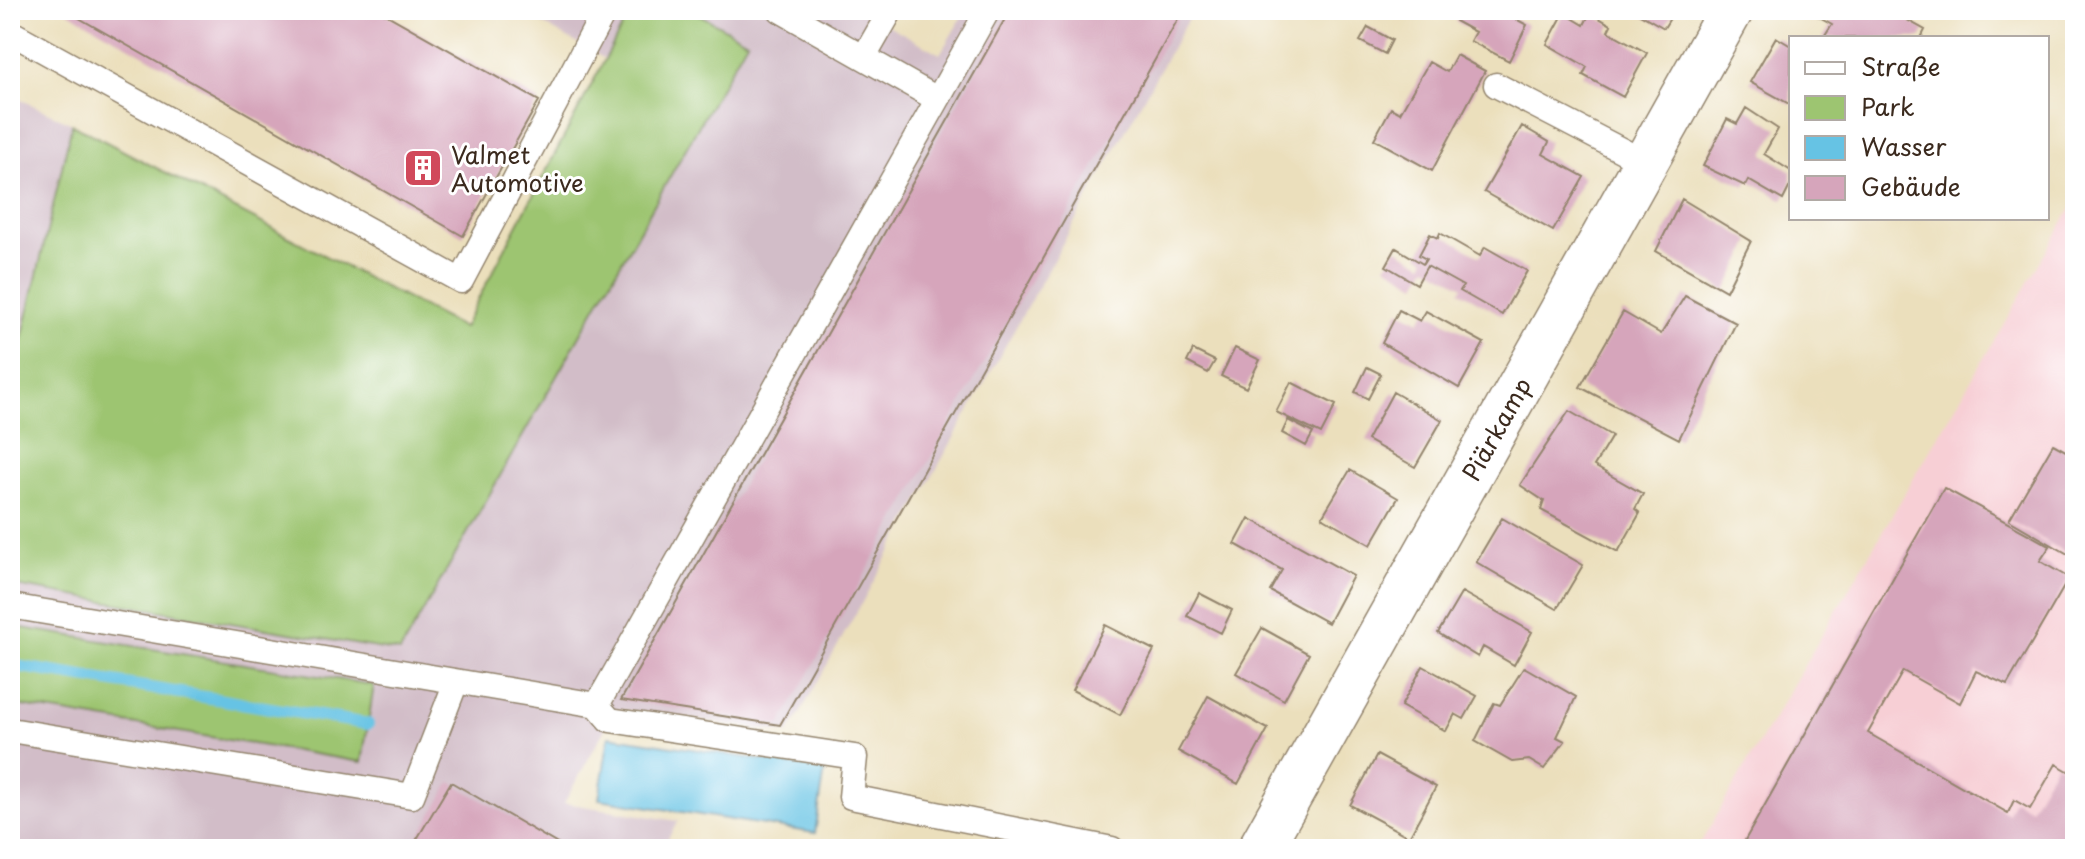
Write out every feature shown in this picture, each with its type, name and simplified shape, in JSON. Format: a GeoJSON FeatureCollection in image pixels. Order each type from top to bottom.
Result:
{"type":"FeatureCollection","features":[{"type":"Feature","properties":{"kind":"street","name":"Piärkamp"},"geometry":{"type":"LineString","coordinates":[[1260,849],[1731,10]]}},
{"type":"Feature","properties":{"kind":"lane"},"geometry":{"type":"LineString","coordinates":[[10,32],[461,281],[605,10]]}},
{"type":"Feature","properties":{"kind":"lane"},"geometry":{"type":"LineString","coordinates":[[780,10],[937,99]]}},
{"type":"Feature","properties":{"kind":"lane"},"geometry":{"type":"LineString","coordinates":[[864,57],[891,10]]}},
{"type":"Feature","properties":{"kind":"lane"},"geometry":{"type":"LineString","coordinates":[[597,705],[988,10]]}},
{"type":"Feature","properties":{"kind":"lane"},"geometry":{"type":"LineString","coordinates":[[1496,85],[1646,163]]}},
{"type":"Feature","properties":{"kind":"lane"},"geometry":{"type":"LineString","coordinates":[[10,606],[597,705],[610,720],[855,757],[851,797],[1112,849]]}},
{"type":"Feature","properties":{"kind":"lane"},"geometry":{"type":"LineString","coordinates":[[10,730],[412,796],[456,682]]}},
{"type":"Feature","properties":{"kind":"shaded area"},"geometry":{"type":"Polygon","coordinates":[[[518,10],[861,10],[940,54],[966,10],[1193,10],[789,733],[616,709],[564,803],[678,821],[662,849],[10,849],[10,94],[463,328],[605,59],[518,10]]]}},
{"type":"Feature","properties":{"kind":"shaded area"},"geometry":{"type":"Polygon","coordinates":[[[2075,202],[2075,849],[1697,849],[2075,202]]]}},
{"type":"Feature","properties":{"kind":"green space"},"geometry":{"type":"Polygon","coordinates":[[[631,10],[691,10],[747,41],[400,652],[10,585],[10,391],[72,124],[463,328],[631,10]]]}},
{"type":"Feature","properties":{"kind":"green space"},"geometry":{"type":"Polygon","coordinates":[[[10,626],[374,685],[362,762],[10,704],[10,626]]]}},
{"type":"Feature","properties":{"kind":"water"},"geometry":{"type":"Polygon","coordinates":[[[609,736],[825,770],[815,833],[599,799],[609,736]]]}},
{"type":"Feature","properties":{"kind":"building","name":"Valmet Automotive"},"geometry":{"type":"Polygon","coordinates":[[[65,10],[383,10],[539,101],[463,236],[65,10]]]}},
{"type":"Feature","properties":{"kind":"building"},"geometry":{"type":"Polygon","coordinates":[[[1010,10],[1183,10],[780,725],[621,700],[1010,10]]]}},
{"type":"Feature","properties":{"kind":"building"},"geometry":{"type":"Polygon","coordinates":[[[1461,10],[1499,10],[1527,25],[1509,61],[1470,41],[1475,32],[1455,21],[1461,10]]]}},
{"type":"Feature","properties":{"kind":"building"},"geometry":{"type":"Polygon","coordinates":[[[1633,10],[1675,10],[1664,28],[1633,10]]]}},
{"type":"Feature","properties":{"kind":"building"},"geometry":{"type":"Polygon","coordinates":[[[1807,10],[1889,10],[1925,30],[1922,36],[1824,36],[1832,24],[1807,10]]]}},
{"type":"Feature","properties":{"kind":"building"},"geometry":{"type":"Polygon","coordinates":[[[1564,13],[1584,25],[1590,13],[1611,25],[1608,31],[1647,53],[1623,97],[1583,75],[1587,67],[1547,44],[1564,13]]]}},
{"type":"Feature","properties":{"kind":"building"},"geometry":{"type":"Polygon","coordinates":[[[1368,27],[1392,40],[1385,54],[1360,41],[1368,27]]]}},
{"type":"Feature","properties":{"kind":"building"},"geometry":{"type":"Polygon","coordinates":[[[1776,37],[1789,45],[1789,104],[1750,82],[1776,37]]]}},
{"type":"Feature","properties":{"kind":"building"},"geometry":{"type":"Polygon","coordinates":[[[1456,55],[1485,71],[1432,171],[1374,139],[1391,108],[1400,113],[1429,62],[1447,72],[1456,55]]]}},
{"type":"Feature","properties":{"kind":"building"},"geometry":{"type":"Polygon","coordinates":[[[1746,108],[1778,129],[1764,154],[1789,170],[1789,188],[1783,200],[1748,180],[1745,186],[1703,166],[1727,119],[1737,124],[1746,108]]]}},
{"type":"Feature","properties":{"kind":"building"},"geometry":{"type":"Polygon","coordinates":[[[1522,126],[1549,142],[1543,154],[1584,177],[1553,231],[1484,192],[1522,126]]]}},
{"type":"Feature","properties":{"kind":"building"},"geometry":{"type":"Polygon","coordinates":[[[1682,199],[1751,241],[1726,291],[1656,251],[1682,199]]]}},
{"type":"Feature","properties":{"kind":"building"},"geometry":{"type":"Polygon","coordinates":[[[1440,233],[1480,256],[1485,247],[1527,271],[1502,315],[1460,291],[1463,286],[1427,266],[1417,284],[1386,266],[1396,248],[1423,264],[1426,259],[1419,255],[1430,234],[1438,238],[1440,233]]]}},
{"type":"Feature","properties":{"kind":"building"},"geometry":{"type":"Polygon","coordinates":[[[1685,296],[1736,323],[1679,439],[1580,387],[1623,312],[1661,334],[1685,296]]]}},
{"type":"Feature","properties":{"kind":"building"},"geometry":{"type":"Polygon","coordinates":[[[1399,310],[1420,321],[1426,311],[1484,343],[1459,388],[1382,343],[1399,310]]]}},
{"type":"Feature","properties":{"kind":"building"},"geometry":{"type":"Polygon","coordinates":[[[1235,348],[1260,360],[1246,388],[1221,376],[1235,348]]]}},
{"type":"Feature","properties":{"kind":"building"},"geometry":{"type":"Polygon","coordinates":[[[1193,350],[1215,361],[1208,373],[1187,362],[1193,350]]]}},
{"type":"Feature","properties":{"kind":"building"},"geometry":{"type":"Polygon","coordinates":[[[1367,367],[1381,374],[1368,399],[1355,392],[1367,367]]]}},
{"type":"Feature","properties":{"kind":"building"},"geometry":{"type":"Polygon","coordinates":[[[1291,382],[1336,405],[1321,434],[1276,412],[1291,382]]]}},
{"type":"Feature","properties":{"kind":"building"},"geometry":{"type":"Polygon","coordinates":[[[1393,392],[1442,420],[1415,467],[1367,440],[1393,392]]]}},
{"type":"Feature","properties":{"kind":"building"},"geometry":{"type":"Polygon","coordinates":[[[1569,411],[1612,436],[1594,466],[1643,494],[1635,509],[1640,513],[1618,552],[1541,510],[1544,501],[1520,485],[1569,411]]]}},
{"type":"Feature","properties":{"kind":"building"},"geometry":{"type":"Polygon","coordinates":[[[1288,420],[1313,433],[1306,446],[1282,433],[1288,420]]]}},
{"type":"Feature","properties":{"kind":"building"},"geometry":{"type":"Polygon","coordinates":[[[2053,444],[2075,456],[2075,558],[2009,520],[2053,444]]]}},
{"type":"Feature","properties":{"kind":"building"},"geometry":{"type":"Polygon","coordinates":[[[1350,470],[1398,498],[1371,545],[1322,517],[1350,470]]]}},
{"type":"Feature","properties":{"kind":"building"},"geometry":{"type":"Polygon","coordinates":[[[1944,488],[2050,546],[2040,561],[2069,578],[2007,685],[1976,671],[1960,703],[1903,671],[1868,733],[2008,813],[2014,800],[2030,809],[2056,764],[2075,775],[2075,849],[1740,849],[1944,488]]]}},
{"type":"Feature","properties":{"kind":"building"},"geometry":{"type":"Polygon","coordinates":[[[1249,518],[1353,576],[1328,623],[1270,591],[1282,570],[1235,544],[1249,518]]]}},
{"type":"Feature","properties":{"kind":"building"},"geometry":{"type":"Polygon","coordinates":[[[1502,518],[1583,565],[1557,609],[1476,562],[1502,518]]]}},
{"type":"Feature","properties":{"kind":"building"},"geometry":{"type":"Polygon","coordinates":[[[1462,592],[1532,632],[1514,665],[1483,647],[1478,657],[1438,633],[1462,592]]]}},
{"type":"Feature","properties":{"kind":"building"},"geometry":{"type":"Polygon","coordinates":[[[1199,593],[1232,610],[1221,633],[1187,616],[1199,593]]]}},
{"type":"Feature","properties":{"kind":"building"},"geometry":{"type":"Polygon","coordinates":[[[1105,625],[1154,650],[1120,715],[1072,690],[1105,625]]]}},
{"type":"Feature","properties":{"kind":"building"},"geometry":{"type":"Polygon","coordinates":[[[1262,628],[1309,654],[1284,700],[1236,673],[1262,628]]]}},
{"type":"Feature","properties":{"kind":"building"},"geometry":{"type":"Polygon","coordinates":[[[1423,666],[1477,696],[1464,719],[1455,714],[1446,731],[1401,706],[1423,666]]]}},
{"type":"Feature","properties":{"kind":"building"},"geometry":{"type":"Polygon","coordinates":[[[1524,667],[1576,697],[1557,737],[1565,741],[1544,769],[1529,760],[1512,762],[1475,741],[1494,703],[1500,705],[1524,667]]]}},
{"type":"Feature","properties":{"kind":"building"},"geometry":{"type":"Polygon","coordinates":[[[1208,696],[1268,729],[1238,784],[1178,751],[1208,696]]]}},
{"type":"Feature","properties":{"kind":"building"},"geometry":{"type":"Polygon","coordinates":[[[1377,755],[1436,787],[1409,837],[1350,805],[1377,755]]]}},
{"type":"Feature","properties":{"kind":"building"},"geometry":{"type":"Polygon","coordinates":[[[451,782],[566,849],[411,849],[451,782]]]}},
{"type":"Feature","properties":{"kind":"waterway"},"geometry":{"type":"LineString","coordinates":[[10,665],[368,724]]}},
{"type":"Feature","properties":{"kind":"place","name":"Valmet Automotive"},"geometry":{"type":"Point","coordinates":[423,168]}}]}
